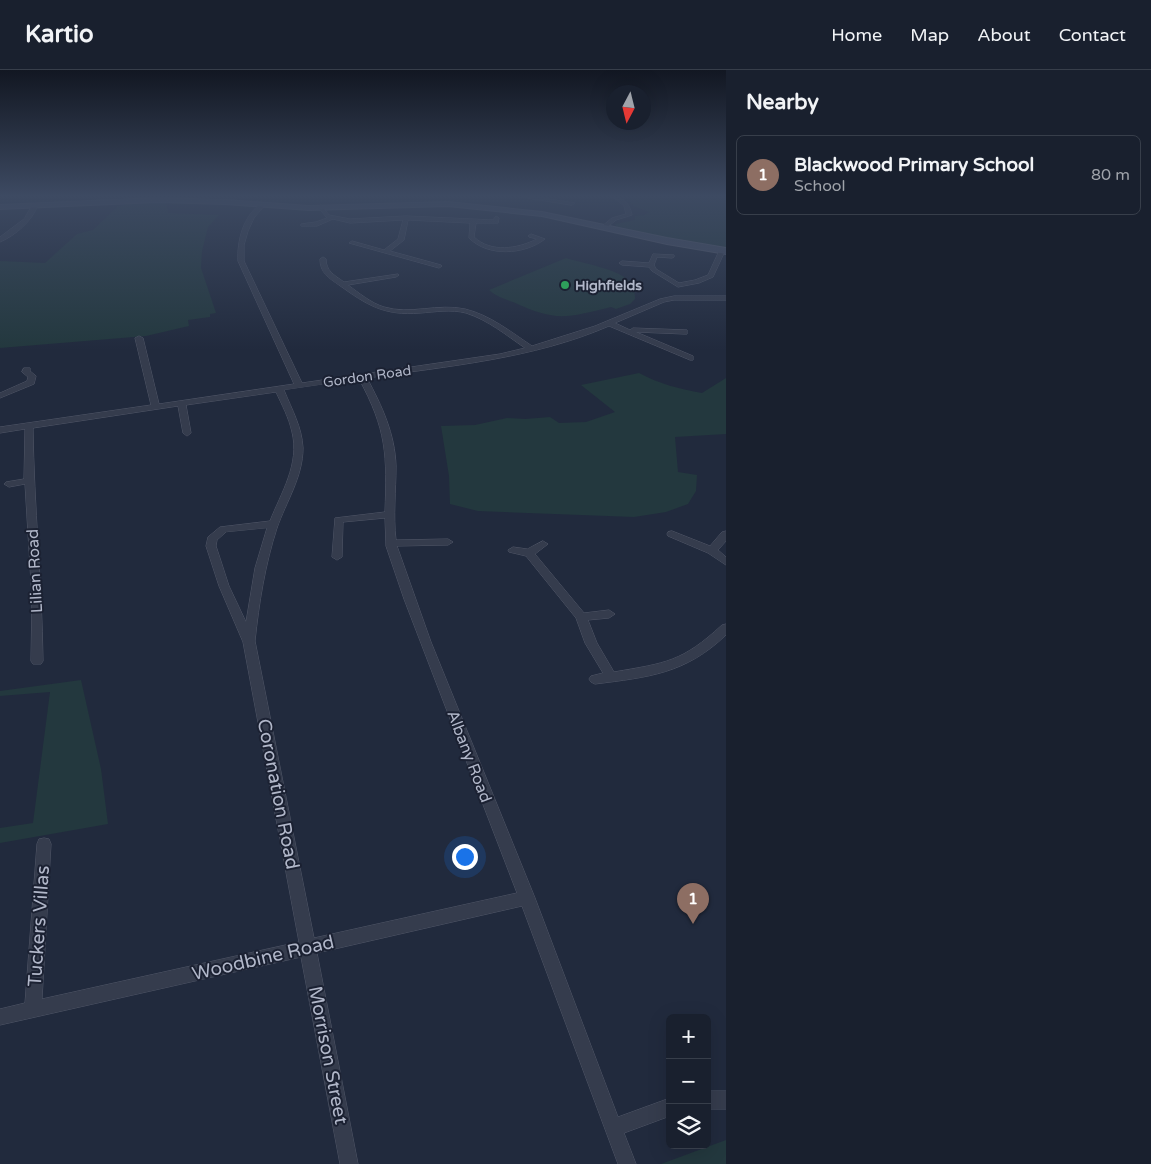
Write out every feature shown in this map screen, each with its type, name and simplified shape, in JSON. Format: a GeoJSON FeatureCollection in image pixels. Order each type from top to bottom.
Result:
{"type":"FeatureCollection","features":[{"type":"Feature","properties":{"kind":"main road"},"geometry":{"type":"LineString","coordinates":[[708,248],[724,251]]}},
{"type":"Feature","properties":{"kind":"street"},"geometry":{"type":"LineString","coordinates":[[240,248],[241,261],[299,386]]}},
{"type":"Feature","properties":{"kind":"street"},"geometry":{"type":"LineString","coordinates":[[377,248],[439,266]]}},
{"type":"Feature","properties":{"kind":"street"},"geometry":{"type":"LineString","coordinates":[[386,251],[390,248]]}},
{"type":"Feature","properties":{"kind":"street"},"geometry":{"type":"LineString","coordinates":[[496,248],[521,248]]}},
{"type":"Feature","properties":{"kind":"street"},"geometry":{"type":"LineString","coordinates":[[678,284],[712,276],[717,272],[724,251]]}},
{"type":"Feature","properties":{"kind":"street"},"geometry":{"type":"LineString","coordinates":[[672,256],[655,255],[652,265],[654,270],[685,289]]}},
{"type":"Feature","properties":{"kind":"street"},"geometry":{"type":"LineString","coordinates":[[323,260],[325,270],[372,304],[389,310],[410,312],[441,309],[467,311],[485,318],[531,349]]}},
{"type":"Feature","properties":{"kind":"street"},"geometry":{"type":"LineString","coordinates":[[419,266],[427,262]]}},
{"type":"Feature","properties":{"kind":"street"},"geometry":{"type":"LineString","coordinates":[[622,262],[652,265]]}},
{"type":"Feature","properties":{"kind":"street"},"geometry":{"type":"LineString","coordinates":[[343,284],[396,275]]}},
{"type":"Feature","properties":{"kind":"street","name":"Gordon Road"},"geometry":{"type":"LineString","coordinates":[[0,430],[500,356],[531,349],[608,323],[662,300],[726,298]]}},
{"type":"Feature","properties":{"kind":"street"},"geometry":{"type":"LineString","coordinates":[[608,323],[690,358]]}},
{"type":"Feature","properties":{"kind":"street"},"geometry":{"type":"LineString","coordinates":[[625,330],[684,332]]}},
{"type":"Feature","properties":{"kind":"street"},"geometry":{"type":"LineString","coordinates":[[139,338],[156,407]]}},
{"type":"Feature","properties":{"kind":"street"},"geometry":{"type":"LineString","coordinates":[[0,396],[31,382],[32,376],[26,372],[27,370]]}},
{"type":"Feature","properties":{"kind":"street","name":"Albany Road"},"geometry":{"type":"LineString","coordinates":[[362,377],[378,405],[388,441],[391,463],[390,514],[393,553],[628,1164]]}},
{"type":"Feature","properties":{"kind":"street","name":"Coronation Road"},"geometry":{"type":"LineString","coordinates":[[249,641],[258,581],[273,524],[290,489],[298,455],[296,430],[279,388]]}},
{"type":"Feature","properties":{"kind":"street"},"geometry":{"type":"LineString","coordinates":[[181,403],[187,433]]}},
{"type":"Feature","properties":{"kind":"street","name":"Lilian Road"},"geometry":{"type":"LineString","coordinates":[[29,426],[29,481],[36,599],[37,660]]}},
{"type":"Feature","properties":{"kind":"street"},"geometry":{"type":"LineString","coordinates":[[9,484],[29,481]]}},
{"type":"Feature","properties":{"kind":"street"},"geometry":{"type":"LineString","coordinates":[[337,557],[338,520],[390,514]]}},
{"type":"Feature","properties":{"kind":"street","name":"Coronation Road"},"geometry":{"type":"LineString","coordinates":[[273,524],[224,529],[216,533],[212,539],[211,546],[224,586],[249,641],[309,947]]}},
{"type":"Feature","properties":{"kind":"street"},"geometry":{"type":"LineString","coordinates":[[672,534],[712,551],[726,562]]}},
{"type":"Feature","properties":{"kind":"street"},"geometry":{"type":"LineString","coordinates":[[712,551],[726,534]]}},
{"type":"Feature","properties":{"kind":"street"},"geometry":{"type":"LineString","coordinates":[[393,543],[448,542]]}},
{"type":"Feature","properties":{"kind":"street"},"geometry":{"type":"LineString","coordinates":[[529,554],[542,544]]}},
{"type":"Feature","properties":{"kind":"street"},"geometry":{"type":"LineString","coordinates":[[512,550],[529,554],[582,617],[591,643],[610,677]]}},
{"type":"Feature","properties":{"kind":"street"},"geometry":{"type":"LineString","coordinates":[[582,617],[609,614]]}},
{"type":"Feature","properties":{"kind":"street"},"geometry":{"type":"LineString","coordinates":[[595,679],[665,667],[685,660],[709,644],[726,628]]}},
{"type":"Feature","properties":{"kind":"street","name":"Tuckers Villas"},"geometry":{"type":"LineString","coordinates":[[33,1009],[44,844]]}},
{"type":"Feature","properties":{"kind":"street","name":"Woodbine Road"},"geometry":{"type":"LineString","coordinates":[[0,1017],[527,898]]}},
{"type":"Feature","properties":{"kind":"street","name":"Morrison Street"},"geometry":{"type":"LineString","coordinates":[[309,947],[349,1164]]}},
{"type":"Feature","properties":{"kind":"street"},"geometry":{"type":"LineString","coordinates":[[711,1100],[726,1100]]}},
{"type":"Feature","properties":{"kind":"street"},"geometry":{"type":"LineString","coordinates":[[613,1128],[666,1108]]}},
{"type":"Feature","properties":{"kind":"green space"},"geometry":{"type":"Polygon","coordinates":[[[61,248],[203,248],[201,268],[216,313],[210,314],[210,317],[188,320],[189,326],[146,336],[0,348],[0,261],[45,263],[61,248]]]}},
{"type":"Feature","properties":{"kind":"green space","name":"Highfields"},"geometry":{"type":"Polygon","coordinates":[[[566,258],[608,270],[624,277],[632,285],[635,299],[630,304],[616,309],[611,307],[572,316],[561,316],[540,313],[497,296],[489,290],[566,258]]]}},
{"type":"Feature","properties":{"kind":"green space"},"geometry":{"type":"Polygon","coordinates":[[[639,373],[670,386],[702,393],[726,378],[726,434],[675,437],[678,472],[697,475],[696,491],[688,504],[666,512],[634,517],[478,511],[450,504],[449,476],[441,426],[475,425],[507,418],[550,417],[559,423],[586,422],[615,412],[581,385],[639,373]]]}},
{"type":"Feature","properties":{"kind":"green space"},"geometry":{"type":"Polygon","coordinates":[[[81,680],[101,769],[108,824],[0,843],[0,828],[33,823],[50,692],[0,696],[0,691],[81,680]]]}},
{"type":"Feature","properties":{"kind":"green space"},"geometry":{"type":"Polygon","coordinates":[[[726,1140],[726,1164],[661,1164],[702,1149],[711,1149],[711,1146],[726,1140]]]}},
{"type":"Feature","properties":{"kind":"place","name":"Highfields"},"geometry":{"type":"Point","coordinates":[565,285]}},
{"type":"Feature","properties":{"kind":"place","name":"Blackwood Primary School"},"geometry":{"type":"Point","coordinates":[693,924]}}]}
